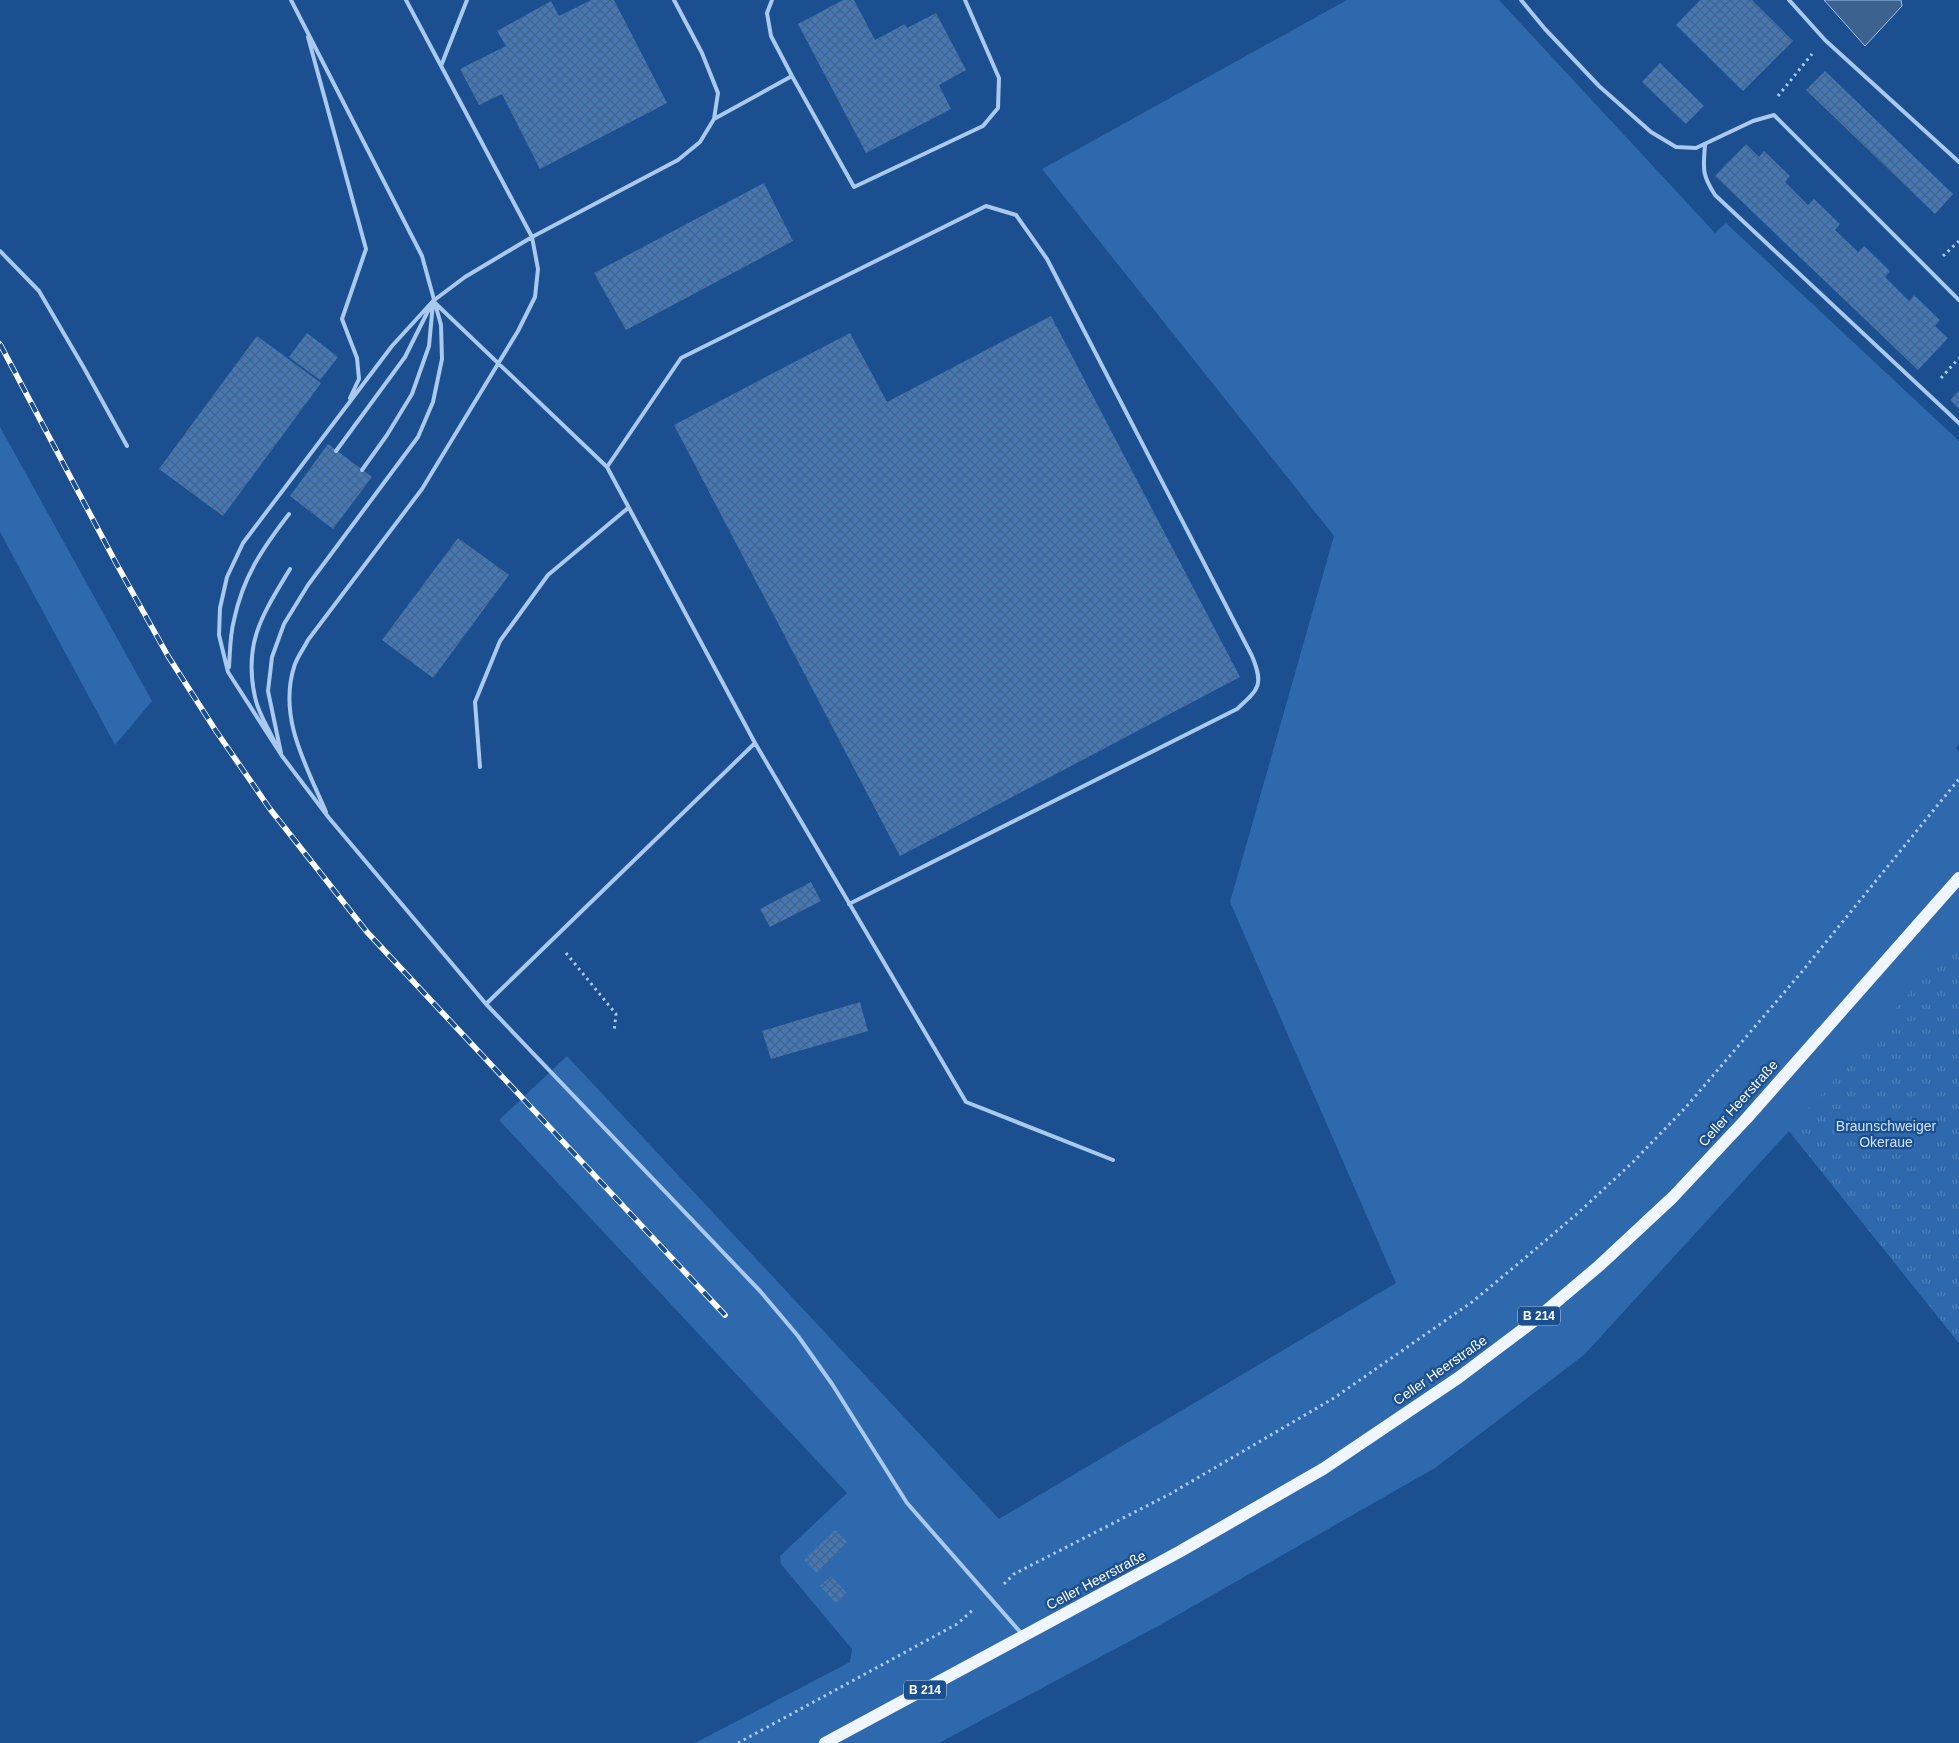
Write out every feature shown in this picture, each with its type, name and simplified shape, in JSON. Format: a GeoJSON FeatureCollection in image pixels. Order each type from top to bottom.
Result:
{"type":"FeatureCollection","features":[{"type":"Feature","properties":{"kind":"main road","name":"Celler Heerstraße"},"geometry":{"type":"LineString","coordinates":[[826,1743],[1179,1552],[1323,1469],[1458,1378],[1534,1321],[1600,1265],[1673,1197],[1747,1118],[1959,878]]}},
{"type":"Feature","properties":{"kind":"lane"},"geometry":{"type":"LineString","coordinates":[[282,756],[268,691],[272,657],[284,624],[308,585],[418,436],[433,402],[442,359],[441,325],[422,256],[291,0]]}},
{"type":"Feature","properties":{"kind":"lane"},"geometry":{"type":"LineString","coordinates":[[328,818],[298,749],[290,719],[289,690],[295,663],[308,640],[422,489],[518,331],[535,297],[538,270],[532,237],[406,0]]}},
{"type":"Feature","properties":{"kind":"lane"},"geometry":{"type":"LineString","coordinates":[[441,66],[468,0]]}},
{"type":"Feature","properties":{"kind":"lane"},"geometry":{"type":"LineString","coordinates":[[674,0],[702,53],[718,93],[714,119],[700,142],[678,160],[532,237],[465,277],[433,301],[392,346],[243,543],[227,576],[220,608],[219,636],[228,672],[282,756],[328,818],[486,1004],[760,1291],[798,1336],[832,1384],[907,1503],[1024,1636]]}},
{"type":"Feature","properties":{"kind":"lane"},"geometry":{"type":"LineString","coordinates":[[772,0],[767,13],[771,36],[854,187],[983,126],[998,108],[999,78],[965,0]]}},
{"type":"Feature","properties":{"kind":"lane"},"geometry":{"type":"LineString","coordinates":[[1522,0],[1545,29],[1599,86],[1651,132],[1676,147],[1696,148],[1753,121],[1774,115],[1959,300]]}},
{"type":"Feature","properties":{"kind":"lane"},"geometry":{"type":"LineString","coordinates":[[1789,0],[1825,40],[1959,162]]}},
{"type":"Feature","properties":{"kind":"lane"},"geometry":{"type":"LineString","coordinates":[[305,28],[366,249],[342,319],[358,358],[359,379],[347,406]]}},
{"type":"Feature","properties":{"kind":"lane"},"geometry":{"type":"LineString","coordinates":[[714,119],[792,76]]}},
{"type":"Feature","properties":{"kind":"lane"},"geometry":{"type":"LineString","coordinates":[[1705,145],[1703,168],[1706,181],[1715,195],[1959,424]]}},
{"type":"Feature","properties":{"kind":"lane"},"geometry":{"type":"LineString","coordinates":[[607,467],[681,358],[986,206],[1016,215],[1047,259],[1252,656],[1259,673],[1256,692],[1237,710],[849,904]]}},
{"type":"Feature","properties":{"kind":"lane"},"geometry":{"type":"LineString","coordinates":[[0,251],[39,291],[127,446]]}},
{"type":"Feature","properties":{"kind":"lane"},"geometry":{"type":"LineString","coordinates":[[433,301],[607,467],[755,743],[966,1102],[1113,1160]]}},
{"type":"Feature","properties":{"kind":"lane"},"geometry":{"type":"LineString","coordinates":[[336,451],[405,357],[433,301]]}},
{"type":"Feature","properties":{"kind":"lane"},"geometry":{"type":"LineString","coordinates":[[362,470],[387,435],[412,394],[429,346],[433,301]]}},
{"type":"Feature","properties":{"kind":"lane"},"geometry":{"type":"LineString","coordinates":[[480,767],[475,702],[500,640],[548,575],[628,508]]}},
{"type":"Feature","properties":{"kind":"lane"},"geometry":{"type":"LineString","coordinates":[[228,672],[233,621],[244,584],[261,551],[289,514]]}},
{"type":"Feature","properties":{"kind":"lane"},"geometry":{"type":"LineString","coordinates":[[282,756],[255,699],[251,653],[263,614],[290,569]]}},
{"type":"Feature","properties":{"kind":"lane"},"geometry":{"type":"LineString","coordinates":[[486,1004],[552,937],[755,743]]}},
{"type":"Feature","properties":{"kind":"path"},"geometry":{"type":"LineString","coordinates":[[1774,115],[1774,100],[1825,40]]}},
{"type":"Feature","properties":{"kind":"path"},"geometry":{"type":"LineString","coordinates":[[1927,393],[1959,358]]}},
{"type":"Feature","properties":{"kind":"path"},"geometry":{"type":"LineString","coordinates":[[738,1743],[957,1624],[1014,1574],[1170,1494],[1334,1398],[1472,1302],[1578,1213],[1633,1162],[1686,1107],[1800,974],[1959,779]]}},
{"type":"Feature","properties":{"kind":"path"},"geometry":{"type":"LineString","coordinates":[[552,937],[616,1014],[614,1032]]}},
{"type":"Feature","properties":{"kind":"green space"},"geometry":{"type":"Polygon","coordinates":[[[1347,0],[1499,0],[1715,233],[1726,223],[1959,441],[1959,744],[1956,748],[1959,752],[1959,1343],[1789,1131],[1584,1355],[1435,1468],[1160,1625],[939,1743],[695,1743],[850,1662],[852,1649],[781,1564],[780,1556],[847,1493],[499,1120],[567,1056],[999,1519],[1396,1283],[1230,902],[1334,536],[1042,169],[1347,0]]]}},
{"type":"Feature","properties":{"kind":"green space"},"geometry":{"type":"Polygon","coordinates":[[[0,427],[152,701],[115,745],[0,532],[0,427]]]}},
{"type":"Feature","properties":{"kind":"green space","name":"Braunschweiger Okeraue"},"geometry":{"type":"Polygon","coordinates":[[[1959,936],[1959,1343],[1789,1131],[1959,936]]]}},
{"type":"Feature","properties":{"kind":"shaded area"},"geometry":{"type":"Polygon","coordinates":[[[1824,0],[1901,0],[1902,6],[1865,46],[1824,0]]]}},
{"type":"Feature","properties":{"kind":"building"},"geometry":{"type":"Polygon","coordinates":[[[591,0],[614,0],[667,103],[540,169],[502,94],[479,105],[460,69],[506,46],[497,31],[551,1],[559,16],[591,0]]]}},
{"type":"Feature","properties":{"kind":"building"},"geometry":{"type":"Polygon","coordinates":[[[843,0],[854,0],[875,40],[905,24],[907,28],[936,13],[966,70],[939,85],[951,109],[866,153],[798,24],[843,0]]]}},
{"type":"Feature","properties":{"kind":"building"},"geometry":{"type":"Polygon","coordinates":[[[1700,0],[1752,0],[1793,41],[1743,91],[1676,25],[1700,0]]]}},
{"type":"Feature","properties":{"kind":"building"},"geometry":{"type":"Polygon","coordinates":[[[1660,63],[1704,106],[1686,124],[1642,82],[1660,63]]]}},
{"type":"Feature","properties":{"kind":"building"},"geometry":{"type":"Polygon","coordinates":[[[1825,71],[1953,194],[1935,214],[1806,90],[1825,71]]]}},
{"type":"Feature","properties":{"kind":"building"},"geometry":{"type":"Polygon","coordinates":[[[1746,144],[1759,157],[1764,151],[1790,176],[1785,182],[1808,205],[1814,199],[1840,224],[1835,230],[1858,252],[1864,246],[1890,271],[1885,277],[1909,301],[1914,295],[1940,320],[1935,326],[1948,338],[1918,370],[1715,176],[1746,144]]]}},
{"type":"Feature","properties":{"kind":"building"},"geometry":{"type":"Polygon","coordinates":[[[764,183],[793,241],[626,330],[594,273],[764,183]]]}},
{"type":"Feature","properties":{"kind":"building"},"geometry":{"type":"Polygon","coordinates":[[[1051,316],[1240,677],[900,856],[674,425],[850,333],[887,402],[1051,316]]]}},
{"type":"Feature","properties":{"kind":"building"},"geometry":{"type":"Polygon","coordinates":[[[307,333],[338,357],[320,380],[289,357],[307,333]]]}},
{"type":"Feature","properties":{"kind":"building"},"geometry":{"type":"Polygon","coordinates":[[[257,336],[321,383],[223,516],[159,469],[257,336]]]}},
{"type":"Feature","properties":{"kind":"building"},"geometry":{"type":"Polygon","coordinates":[[[1959,390],[1959,409],[1950,400],[1959,390]]]}},
{"type":"Feature","properties":{"kind":"building"},"geometry":{"type":"Polygon","coordinates":[[[328,444],[372,477],[333,529],[290,496],[328,444]]]}},
{"type":"Feature","properties":{"kind":"building"},"geometry":{"type":"Polygon","coordinates":[[[458,538],[509,575],[433,678],[382,640],[458,538]]]}},
{"type":"Feature","properties":{"kind":"building"},"geometry":{"type":"Polygon","coordinates":[[[811,882],[821,901],[770,927],[760,909],[811,882]]]}},
{"type":"Feature","properties":{"kind":"building"},"geometry":{"type":"Polygon","coordinates":[[[860,1002],[868,1031],[771,1059],[762,1031],[860,1002]]]}},
{"type":"Feature","properties":{"kind":"building"},"geometry":{"type":"Polygon","coordinates":[[[835,1530],[848,1543],[817,1573],[804,1560],[835,1530]]]}},
{"type":"Feature","properties":{"kind":"building"},"geometry":{"type":"Polygon","coordinates":[[[831,1576],[847,1593],[836,1603],[820,1586],[831,1576]]]}},
{"type":"Feature","properties":{"kind":"railway"},"geometry":{"type":"LineString","coordinates":[[0,344],[116,563],[168,656],[216,731],[270,809],[367,932],[725,1315]]}}]}
